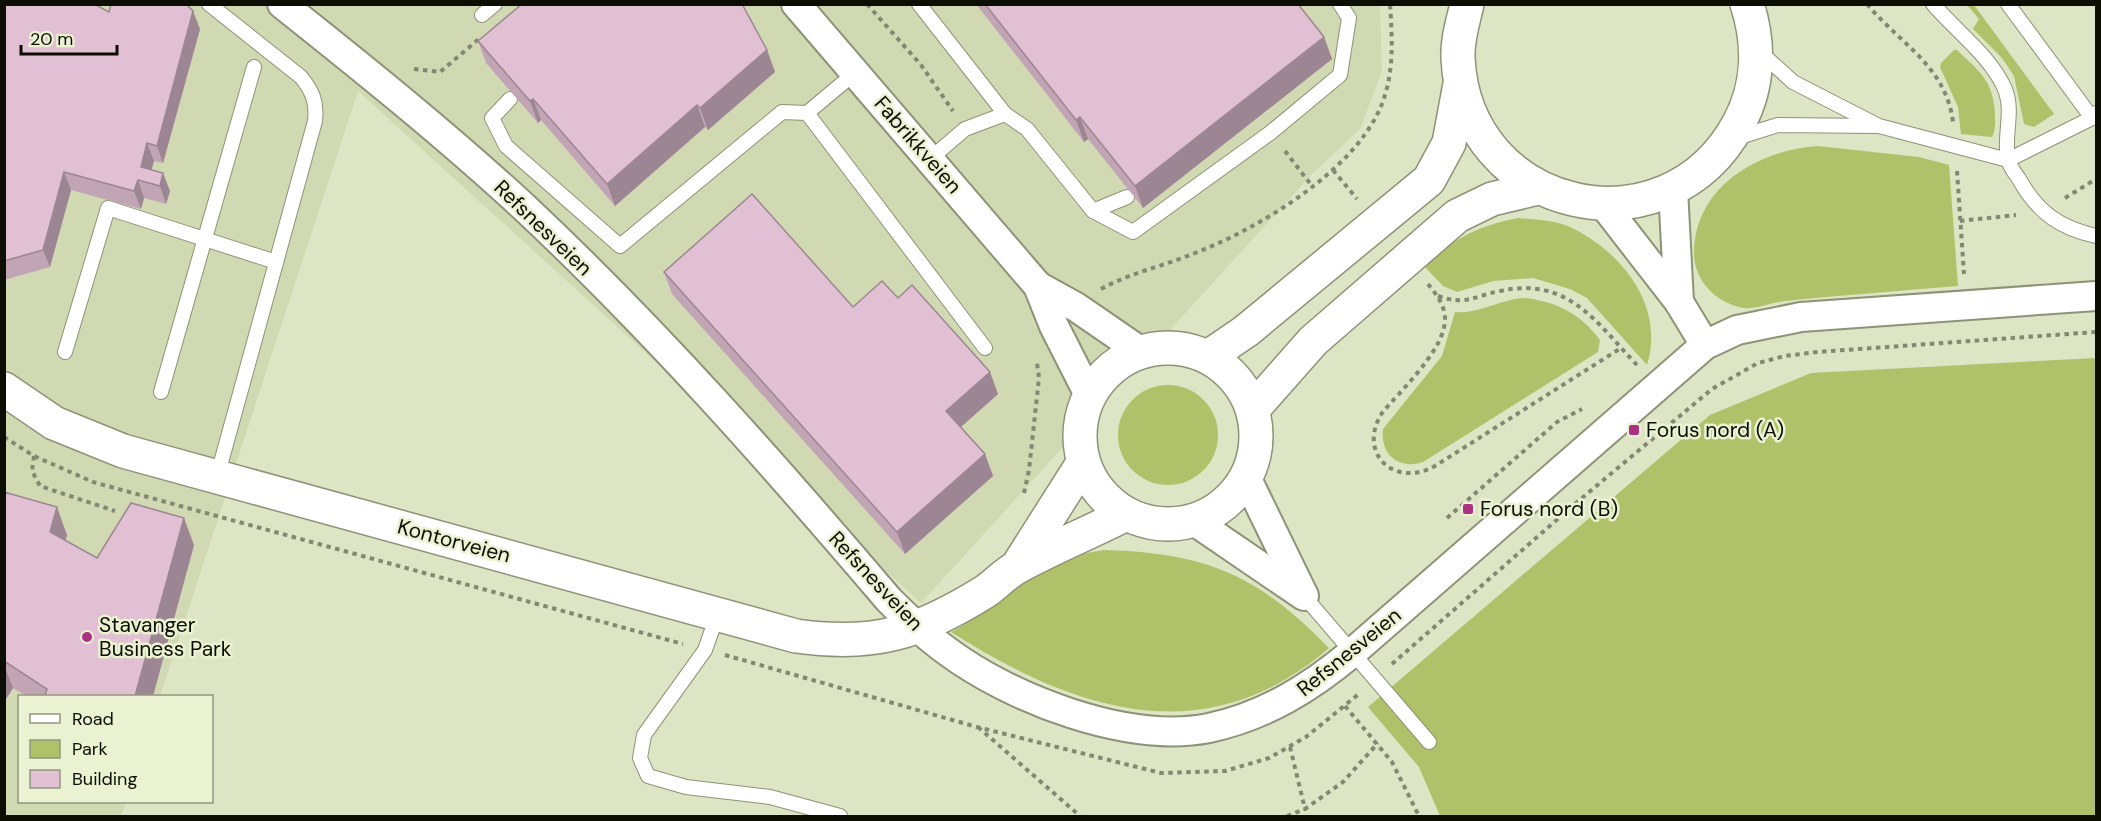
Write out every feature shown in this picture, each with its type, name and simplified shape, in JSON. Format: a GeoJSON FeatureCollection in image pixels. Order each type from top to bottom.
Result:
{"type":"FeatureCollection","features":[{"type":"Feature","properties":{"kind":"street","name":"Refsnesveien"},"geometry":{"type":"LineString","coordinates":[[282,4],[384,86],[542,225],[654,336],[715,401],[889,600],[917,627],[948,652],[1018,692],[1091,718],[1132,728],[1206,728],[1262,711],[1299,693],[1353,652],[1705,345],[1737,330],[1801,317],[2097,296]]}},
{"type":"Feature","properties":{"kind":"street","name":"Fabrikkveien"},"geometry":{"type":"LineString","coordinates":[[796,4],[1038,286],[1054,326],[1089,395]]}},
{"type":"Feature","properties":{"kind":"street"},"geometry":{"type":"LineString","coordinates":[[1467,4],[1458,56],[1461,82],[1468,109],[1485,140],[1516,173],[1538,188],[1580,202],[1603,204],[1642,200],[1673,189],[1714,159],[1730,140],[1745,112],[1754,81],[1755,20]]}},
{"type":"Feature","properties":{"kind":"street"},"geometry":{"type":"LineString","coordinates":[[1208,357],[1246,331],[1429,180],[1449,143],[1461,82]]}},
{"type":"Feature","properties":{"kind":"street"},"geometry":{"type":"LineString","coordinates":[[1253,409],[1313,341],[1457,216],[1492,199],[1538,188]]}},
{"type":"Feature","properties":{"kind":"street"},"geometry":{"type":"LineString","coordinates":[[1673,189],[1679,302]]}},
{"type":"Feature","properties":{"kind":"street"},"geometry":{"type":"LineString","coordinates":[[1603,204],[1679,302],[1705,345]]}},
{"type":"Feature","properties":{"kind":"street","name":"Fabrikkveien"},"geometry":{"type":"LineString","coordinates":[[1038,286],[1076,307],[1140,351]]}},
{"type":"Feature","properties":{"kind":"street"},"geometry":{"type":"LineString","coordinates":[[1175,347],[1208,357],[1236,378],[1253,409],[1256,444],[1246,477],[1225,504],[1194,521],[1159,524],[1126,514],[1100,493],[1083,463],[1079,428],[1089,395],[1110,368],[1140,351],[1175,347]]}},
{"type":"Feature","properties":{"kind":"street","name":"Kontorveien"},"geometry":{"type":"LineString","coordinates":[[4,389],[54,423],[84,437],[217,477],[796,636],[846,641],[892,636],[958,608],[1017,567]]}},
{"type":"Feature","properties":{"kind":"street"},"geometry":{"type":"LineString","coordinates":[[1017,567],[1083,463]]}},
{"type":"Feature","properties":{"kind":"street"},"geometry":{"type":"LineString","coordinates":[[1246,477],[1304,596]]}},
{"type":"Feature","properties":{"kind":"street"},"geometry":{"type":"LineString","coordinates":[[1017,567],[1126,514]]}},
{"type":"Feature","properties":{"kind":"street"},"geometry":{"type":"LineString","coordinates":[[1194,521],[1304,596]]}},
{"type":"Feature","properties":{"kind":"lane"},"geometry":{"type":"LineString","coordinates":[[209,4],[294,71],[312,90],[317,106],[315,121],[217,477]]}},
{"type":"Feature","properties":{"kind":"lane"},"geometry":{"type":"LineString","coordinates":[[482,15],[495,4]]}},
{"type":"Feature","properties":{"kind":"lane"},"geometry":{"type":"LineString","coordinates":[[919,4],[1005,114],[1027,129],[1093,211],[1133,232],[1270,133],[1340,75],[1349,18],[1340,4]]}},
{"type":"Feature","properties":{"kind":"lane"},"geometry":{"type":"LineString","coordinates":[[1932,4],[1989,63],[2005,89],[2010,123],[2008,160],[2042,212],[2074,231],[2097,236]]}},
{"type":"Feature","properties":{"kind":"lane"},"geometry":{"type":"LineString","coordinates":[[1755,20],[1794,82],[1879,126],[2008,160],[2094,115],[2008,4]]}},
{"type":"Feature","properties":{"kind":"lane"},"geometry":{"type":"LineString","coordinates":[[161,392],[254,67]]}},
{"type":"Feature","properties":{"kind":"lane"},"geometry":{"type":"LineString","coordinates":[[510,99],[492,118],[506,146],[620,246],[782,112],[807,113],[856,72]]}},
{"type":"Feature","properties":{"kind":"lane"},"geometry":{"type":"LineString","coordinates":[[807,113],[986,348]]}},
{"type":"Feature","properties":{"kind":"lane"},"geometry":{"type":"LineString","coordinates":[[930,159],[965,129],[1005,114]]}},
{"type":"Feature","properties":{"kind":"lane"},"geometry":{"type":"LineString","coordinates":[[1730,140],[1778,125],[1879,126]]}},
{"type":"Feature","properties":{"kind":"lane"},"geometry":{"type":"LineString","coordinates":[[1093,211],[1127,197]]}},
{"type":"Feature","properties":{"kind":"lane"},"geometry":{"type":"LineString","coordinates":[[65,352],[108,208],[276,262]]}},
{"type":"Feature","properties":{"kind":"lane"},"geometry":{"type":"LineString","coordinates":[[1304,596],[1429,742]]}},
{"type":"Feature","properties":{"kind":"lane"},"geometry":{"type":"LineString","coordinates":[[718,613],[705,650],[644,735],[640,758],[648,776],[686,787],[770,797],[840,816]]}},
{"type":"Feature","properties":{"kind":"path"},"geometry":{"type":"LineString","coordinates":[[867,4],[921,65],[965,129]]}},
{"type":"Feature","properties":{"kind":"path"},"geometry":{"type":"LineString","coordinates":[[1092,294],[1129,275],[1190,256],[1225,241],[1256,224],[1333,170],[1362,140],[1375,120],[1385,95],[1392,46],[1390,4]]}},
{"type":"Feature","properties":{"kind":"path"},"geometry":{"type":"LineString","coordinates":[[409,69],[440,72],[484,34]]}},
{"type":"Feature","properties":{"kind":"path"},"geometry":{"type":"LineString","coordinates":[[1270,133],[1312,186]]}},
{"type":"Feature","properties":{"kind":"path"},"geometry":{"type":"LineString","coordinates":[[1333,170],[1359,201]]}},
{"type":"Feature","properties":{"kind":"path"},"geometry":{"type":"LineString","coordinates":[[1621,348],[1420,474],[1406,475],[1393,470],[1382,460],[1375,447],[1375,423],[1436,348],[1445,318],[1437,296],[1454,302],[1472,300],[1499,291],[1542,288],[1562,294],[1580,305],[1621,348],[1640,368]]}},
{"type":"Feature","properties":{"kind":"path"},"geometry":{"type":"LineString","coordinates":[[1419,816],[1402,779],[1378,743],[1345,705],[1576,503],[1712,388],[1750,367],[1785,356],[2097,332]]}},
{"type":"Feature","properties":{"kind":"path"},"geometry":{"type":"LineString","coordinates":[[1023,495],[1029,470],[1039,378],[1036,359]]}},
{"type":"Feature","properties":{"kind":"path"},"geometry":{"type":"LineString","coordinates":[[1447,518],[1557,422],[1587,407]]}},
{"type":"Feature","properties":{"kind":"path"},"geometry":{"type":"LineString","coordinates":[[34,456],[32,471],[40,486],[115,511]]}},
{"type":"Feature","properties":{"kind":"path"},"geometry":{"type":"LineString","coordinates":[[977,727],[1080,816]]}},
{"type":"Feature","properties":{"kind":"path"},"geometry":{"type":"LineString","coordinates":[[1287,816],[1305,809],[1343,782],[1378,743]]}},
{"type":"Feature","properties":{"kind":"path"},"geometry":{"type":"LineString","coordinates":[[1290,747],[1305,809]]}},
{"type":"Feature","properties":{"kind":"shaded area"},"geometry":{"type":"Polygon","coordinates":[[[5,5],[1380,5],[1382,71],[1360,129],[1313,173],[921,603],[358,91],[160,695],[18,695],[18,803],[126,803],[121,816],[5,816],[5,5]]]}},
{"type":"Feature","properties":{"kind":"green space"},"geometry":{"type":"Polygon","coordinates":[[[1967,5],[1974,5],[2054,114],[2034,127],[2024,124],[2014,76],[2002,58],[1973,29],[1979,19],[1967,5]]]}},
{"type":"Feature","properties":{"kind":"green space"},"geometry":{"type":"Polygon","coordinates":[[[1954,50],[1957,50],[1972,64],[1988,85],[1994,102],[1995,114],[1995,129],[1992,137],[1961,134],[1958,107],[1940,67],[1954,50]]]}},
{"type":"Feature","properties":{"kind":"green space"},"geometry":{"type":"Polygon","coordinates":[[[1818,146],[1919,157],[1949,165],[1958,286],[1785,301],[1747,308],[1728,303],[1708,289],[1696,269],[1694,253],[1697,230],[1705,209],[1717,191],[1733,176],[1752,164],[1795,149],[1818,146]]]}},
{"type":"Feature","properties":{"kind":"green space"},"geometry":{"type":"Polygon","coordinates":[[[1518,218],[1566,225],[1591,239],[1623,267],[1645,303],[1650,323],[1651,343],[1647,365],[1587,298],[1570,289],[1533,278],[1493,281],[1457,292],[1443,286],[1425,267],[1446,248],[1468,234],[1518,218]]]}},
{"type":"Feature","properties":{"kind":"green space"},"geometry":{"type":"Polygon","coordinates":[[[1526,298],[1558,306],[1576,316],[1600,340],[1598,352],[1423,462],[1406,464],[1393,458],[1385,446],[1383,429],[1442,356],[1455,312],[1472,311],[1526,298]]]}},
{"type":"Feature","properties":{"kind":"green space"},"geometry":{"type":"Polygon","coordinates":[[[2096,358],[2096,816],[1440,816],[1419,767],[1368,707],[1710,415],[1811,373],[2096,358]]]}},
{"type":"Feature","properties":{"kind":"green space"},"geometry":{"type":"Polygon","coordinates":[[[1168,385],[1187,389],[1203,400],[1214,416],[1218,435],[1214,454],[1203,470],[1187,481],[1168,485],[1149,481],[1133,470],[1122,454],[1118,435],[1122,416],[1133,400],[1149,389],[1168,385]]]}},
{"type":"Feature","properties":{"kind":"green space"},"geometry":{"type":"Polygon","coordinates":[[[1105,550],[1173,556],[1229,573],[1278,602],[1329,648],[1282,681],[1235,702],[1188,711],[1140,710],[1092,700],[1045,683],[998,660],[951,632],[1064,559],[1105,550]]]}},
{"type":"Feature","properties":{"kind":"building"},"geometry":{"type":"Polygon","coordinates":[[[4,4],[94,4],[109,12],[111,4],[186,4],[193,11],[157,146],[147,143],[141,167],[163,173],[160,186],[138,180],[134,191],[64,172],[43,250],[4,261],[4,4]]]}},
{"type":"Feature","properties":{"kind":"building"},"geometry":{"type":"Polygon","coordinates":[[[522,4],[742,4],[767,50],[700,108],[697,105],[607,184],[533,99],[530,101],[478,41],[522,4]]]}},
{"type":"Feature","properties":{"kind":"building"},"geometry":{"type":"Polygon","coordinates":[[[985,4],[1298,4],[1324,37],[1135,186],[1080,117],[1076,120],[985,4]]]}},
{"type":"Feature","properties":{"kind":"building"},"geometry":{"type":"Polygon","coordinates":[[[752,194],[853,307],[882,281],[898,298],[912,285],[990,372],[946,411],[985,454],[897,532],[664,272],[752,194]]]}},
{"type":"Feature","properties":{"kind":"building","name":"Stavanger Business Park"},"geometry":{"type":"Polygon","coordinates":[[[4,492],[57,507],[50,532],[97,558],[131,503],[184,518],[135,695],[45,695],[47,689],[4,661],[4,492]]]}},
{"type":"Feature","properties":{"kind":"place","name":"Forus nord (A)"},"geometry":{"type":"Point","coordinates":[1634,430]}},
{"type":"Feature","properties":{"kind":"place","name":"Forus nord (B)"},"geometry":{"type":"Point","coordinates":[1468,509]}},
{"type":"Feature","properties":{"kind":"place","name":"Stavanger Business Park"},"geometry":{"type":"Point","coordinates":[87,637]}}]}
